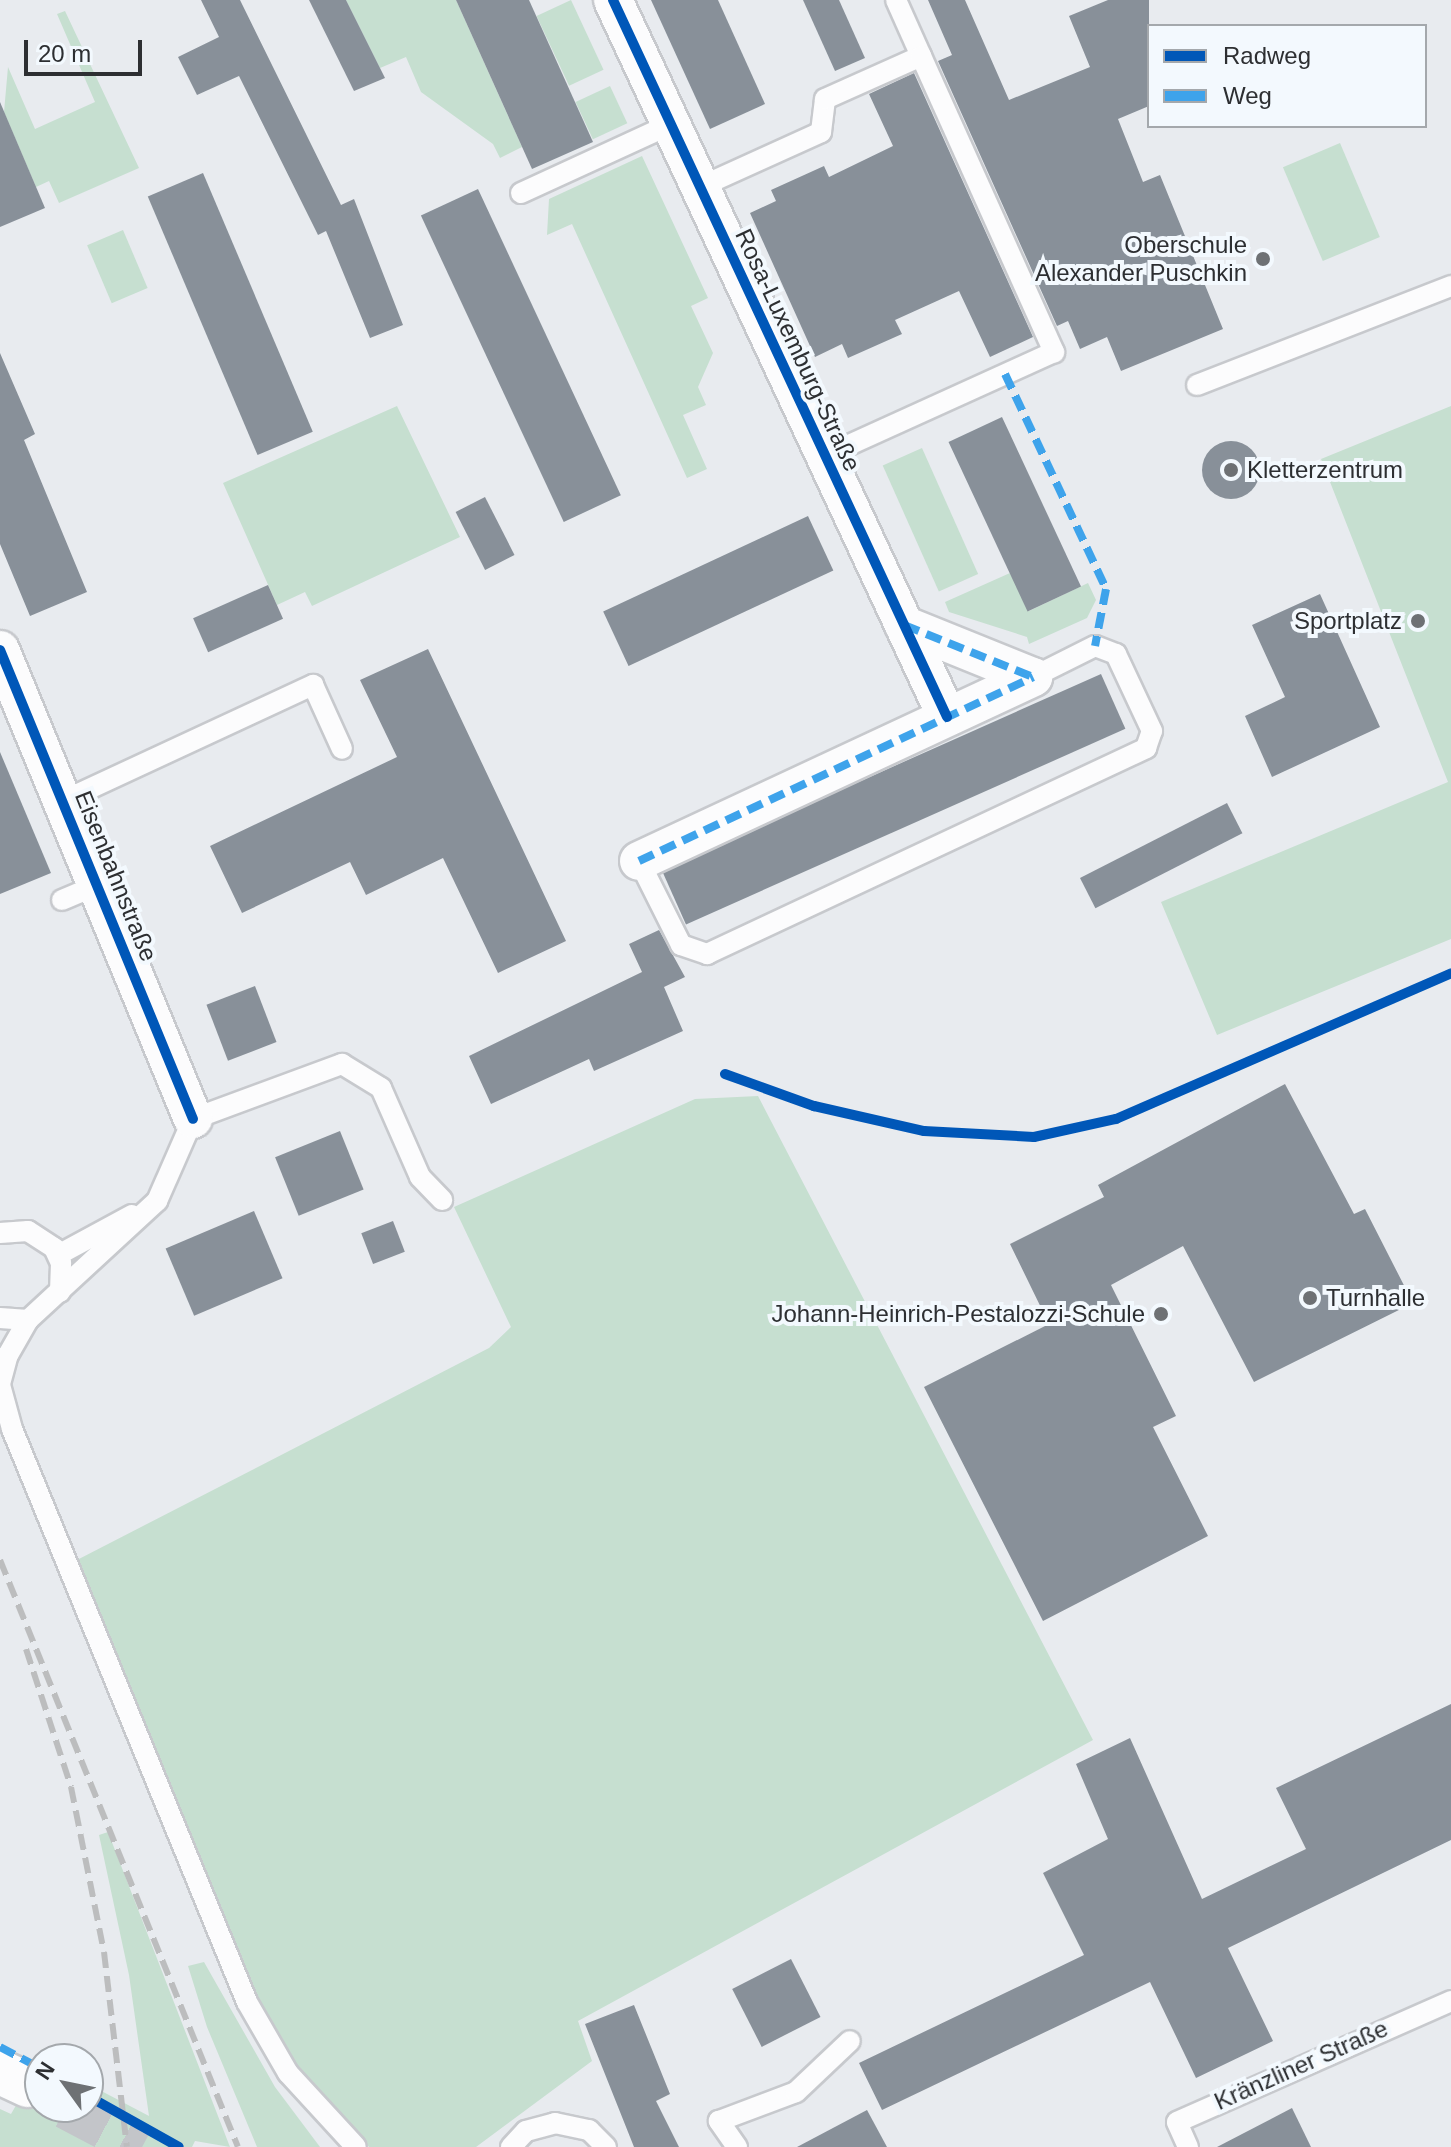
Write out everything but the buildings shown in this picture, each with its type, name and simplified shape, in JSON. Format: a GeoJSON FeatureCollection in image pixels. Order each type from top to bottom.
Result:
{"type":"FeatureCollection","features":[{"type":"Feature","properties":{"kind":"street","name":"Rosa-Luxemburg-Straße"},"geometry":{"type":"LineString","coordinates":[[613,0],[947,717]]}},
{"type":"Feature","properties":{"kind":"street"},"geometry":{"type":"LineString","coordinates":[[904,625],[1033,677]]}},
{"type":"Feature","properties":{"kind":"street","name":"Eisenbahnstraße"},"geometry":{"type":"LineString","coordinates":[[0,650],[193,1119]]}},
{"type":"Feature","properties":{"kind":"street"},"geometry":{"type":"LineString","coordinates":[[639,861],[1033,677]]}},
{"type":"Feature","properties":{"kind":"lane"},"geometry":{"type":"LineString","coordinates":[[825,456],[1054,352],[896,0]]}},
{"type":"Feature","properties":{"kind":"lane"},"geometry":{"type":"LineString","coordinates":[[700,187],[821,132],[825,99],[921,56]]}},
{"type":"Feature","properties":{"kind":"lane"},"geometry":{"type":"LineString","coordinates":[[521,193],[671,124]]}},
{"type":"Feature","properties":{"kind":"lane"},"geometry":{"type":"LineString","coordinates":[[1197,385],[1451,286]]}},
{"type":"Feature","properties":{"kind":"lane"},"geometry":{"type":"LineString","coordinates":[[639,861],[681,945],[707,954],[1146,748],[1152,731],[1116,654],[1095,646],[1033,677]]}},
{"type":"Feature","properties":{"kind":"lane"},"geometry":{"type":"LineString","coordinates":[[63,801],[313,685],[342,749]]}},
{"type":"Feature","properties":{"kind":"lane"},"geometry":{"type":"LineString","coordinates":[[62,900],[98,885]]}},
{"type":"Feature","properties":{"kind":"lane"},"geometry":{"type":"LineString","coordinates":[[356,2147],[288,2073],[247,2002],[12,1429],[0,1385],[8,1355],[28,1320],[157,1201],[193,1119],[342,1064],[381,1088],[420,1177],[442,1200]]}},
{"type":"Feature","properties":{"kind":"lane"},"geometry":{"type":"LineString","coordinates":[[58,1255],[157,1201]]}},
{"type":"Feature","properties":{"kind":"lane"},"geometry":{"type":"LineString","coordinates":[[0,1233],[28,1231],[42,1237],[58,1255],[60,1292]]}},
{"type":"Feature","properties":{"kind":"lane"},"geometry":{"type":"LineString","coordinates":[[0,1318],[28,1320]]}},
{"type":"Feature","properties":{"kind":"lane","name":"Kränzliner Straße"},"geometry":{"type":"LineString","coordinates":[[1188,2147],[1177,2122],[1451,2001]]}},
{"type":"Feature","properties":{"kind":"lane"},"geometry":{"type":"LineString","coordinates":[[737,2147],[719,2121],[796,2092],[850,2041]]}},
{"type":"Feature","properties":{"kind":"lane"},"geometry":{"type":"LineString","coordinates":[[511,2147],[526,2131],[555,2123],[589,2130],[606,2147]]}},
{"type":"Feature","properties":{"kind":"green space"},"geometry":{"type":"Polygon","coordinates":[[[346,0],[456,0],[522,147],[500,158],[493,144],[421,92],[406,57],[380,68],[346,0]]]}},
{"type":"Feature","properties":{"kind":"green space"},"geometry":{"type":"Polygon","coordinates":[[[571,0],[604,70],[569,86],[537,16],[571,0]]]}},
{"type":"Feature","properties":{"kind":"green space"},"geometry":{"type":"Polygon","coordinates":[[[65,11],[139,168],[59,203],[49,181],[36,187],[4,112],[8,67],[35,129],[95,102],[57,14],[65,11]]]}},
{"type":"Feature","properties":{"kind":"green space"},"geometry":{"type":"Polygon","coordinates":[[[610,86],[627,123],[593,139],[576,102],[610,86]]]}},
{"type":"Feature","properties":{"kind":"green space"},"geometry":{"type":"Polygon","coordinates":[[[1340,143],[1380,237],[1323,261],[1283,167],[1340,143]]]}},
{"type":"Feature","properties":{"kind":"green space"},"geometry":{"type":"Polygon","coordinates":[[[642,156],[708,298],[691,306],[713,353],[698,387],[706,405],[683,415],[707,469],[687,478],[572,224],[547,235],[549,199],[642,156]]]}},
{"type":"Feature","properties":{"kind":"green space"},"geometry":{"type":"Polygon","coordinates":[[[123,230],[148,288],[112,303],[87,245],[123,230]]]}},
{"type":"Feature","properties":{"kind":"green space"},"geometry":{"type":"Polygon","coordinates":[[[397,406],[460,537],[312,606],[305,592],[277,605],[223,483],[397,406]]]}},
{"type":"Feature","properties":{"kind":"green space","name":"Sportplatz"},"geometry":{"type":"Polygon","coordinates":[[[1451,406],[1451,939],[1217,1035],[1161,902],[1448,782],[1321,459],[1451,406]]]}},
{"type":"Feature","properties":{"kind":"green space"},"geometry":{"type":"Polygon","coordinates":[[[922,448],[978,574],[939,592],[883,465],[922,448]]]}},
{"type":"Feature","properties":{"kind":"green space"},"geometry":{"type":"Polygon","coordinates":[[[1010,573],[1029,611],[1088,583],[1096,600],[1087,618],[1029,644],[1027,637],[949,612],[945,602],[1010,573]]]}},
{"type":"Feature","properties":{"kind":"green space"},"geometry":{"type":"Polygon","coordinates":[[[758,1096],[1093,1740],[578,2021],[592,2061],[476,2147],[369,2147],[294,2068],[253,2000],[75,1561],[489,1348],[511,1327],[454,1207],[695,1099],[758,1096]]]}},
{"type":"Feature","properties":{"kind":"green space"},"geometry":{"type":"Polygon","coordinates":[[[108,1832],[230,2147],[195,2141],[192,2147],[0,2147],[0,2109],[11,2114],[24,2092],[24,2123],[104,2123],[104,2092],[149,2116],[129,1975],[99,1835],[108,1832]]]}},
{"type":"Feature","properties":{"kind":"green space"},"geometry":{"type":"Polygon","coordinates":[[[204,1962],[275,2087],[320,2147],[257,2147],[207,2027],[188,1966],[204,1962]]]}},
{"type":"Feature","properties":{"kind":"tunnel"},"geometry":{"type":"LineString","coordinates":[[96,2123],[142,2147]]}},
{"type":"Feature","properties":{"kind":"railway"},"geometry":{"type":"LineString","coordinates":[[0,1560],[238,2147]]}},
{"type":"Feature","properties":{"kind":"railway"},"geometry":{"type":"LineString","coordinates":[[26,1649],[71,1787],[104,1952],[127,2147]]}},
{"type":"Feature","properties":{"kind":"marked path"},"geometry":{"type":"LineString","coordinates":[[1005,374],[1106,589],[1095,646]]}},
{"type":"Feature","properties":{"kind":"marked path"},"geometry":{"type":"LineString","coordinates":[[904,625],[1033,677]]}},
{"type":"Feature","properties":{"kind":"marked path"},"geometry":{"type":"LineString","coordinates":[[639,861],[1033,677]]}},
{"type":"Feature","properties":{"kind":"marked path"},"geometry":{"type":"LineString","coordinates":[[0,2047],[24,2060]]}},
{"type":"Feature","properties":{"kind":"cycle path"},"geometry":{"type":"LineString","coordinates":[[613,0],[947,717]]}},
{"type":"Feature","properties":{"kind":"cycle path"},"geometry":{"type":"LineString","coordinates":[[0,650],[193,1119]]}},
{"type":"Feature","properties":{"kind":"cycle path"},"geometry":{"type":"LineString","coordinates":[[725,1074],[814,1106],[924,1131],[1034,1137],[1116,1119],[1451,973]]}},
{"type":"Feature","properties":{"kind":"cycle path"},"geometry":{"type":"LineString","coordinates":[[104,2105],[179,2147]]}},
{"type":"Feature","properties":{"kind":"place","name":"Oberschule Alexander Puschkin"},"geometry":{"type":"Point","coordinates":[1263,259]}},
{"type":"Feature","properties":{"kind":"place","name":"Kletterzentrum"},"geometry":{"type":"Point","coordinates":[1231,470]}},
{"type":"Feature","properties":{"kind":"place","name":"Sportplatz"},"geometry":{"type":"Point","coordinates":[1418,621]}},
{"type":"Feature","properties":{"kind":"place","name":"Turnhalle"},"geometry":{"type":"Point","coordinates":[1310,1298]}},
{"type":"Feature","properties":{"kind":"place","name":"Johann-Heinrich-Pestalozzi-Schule"},"geometry":{"type":"Point","coordinates":[1161,1314]}}]}
